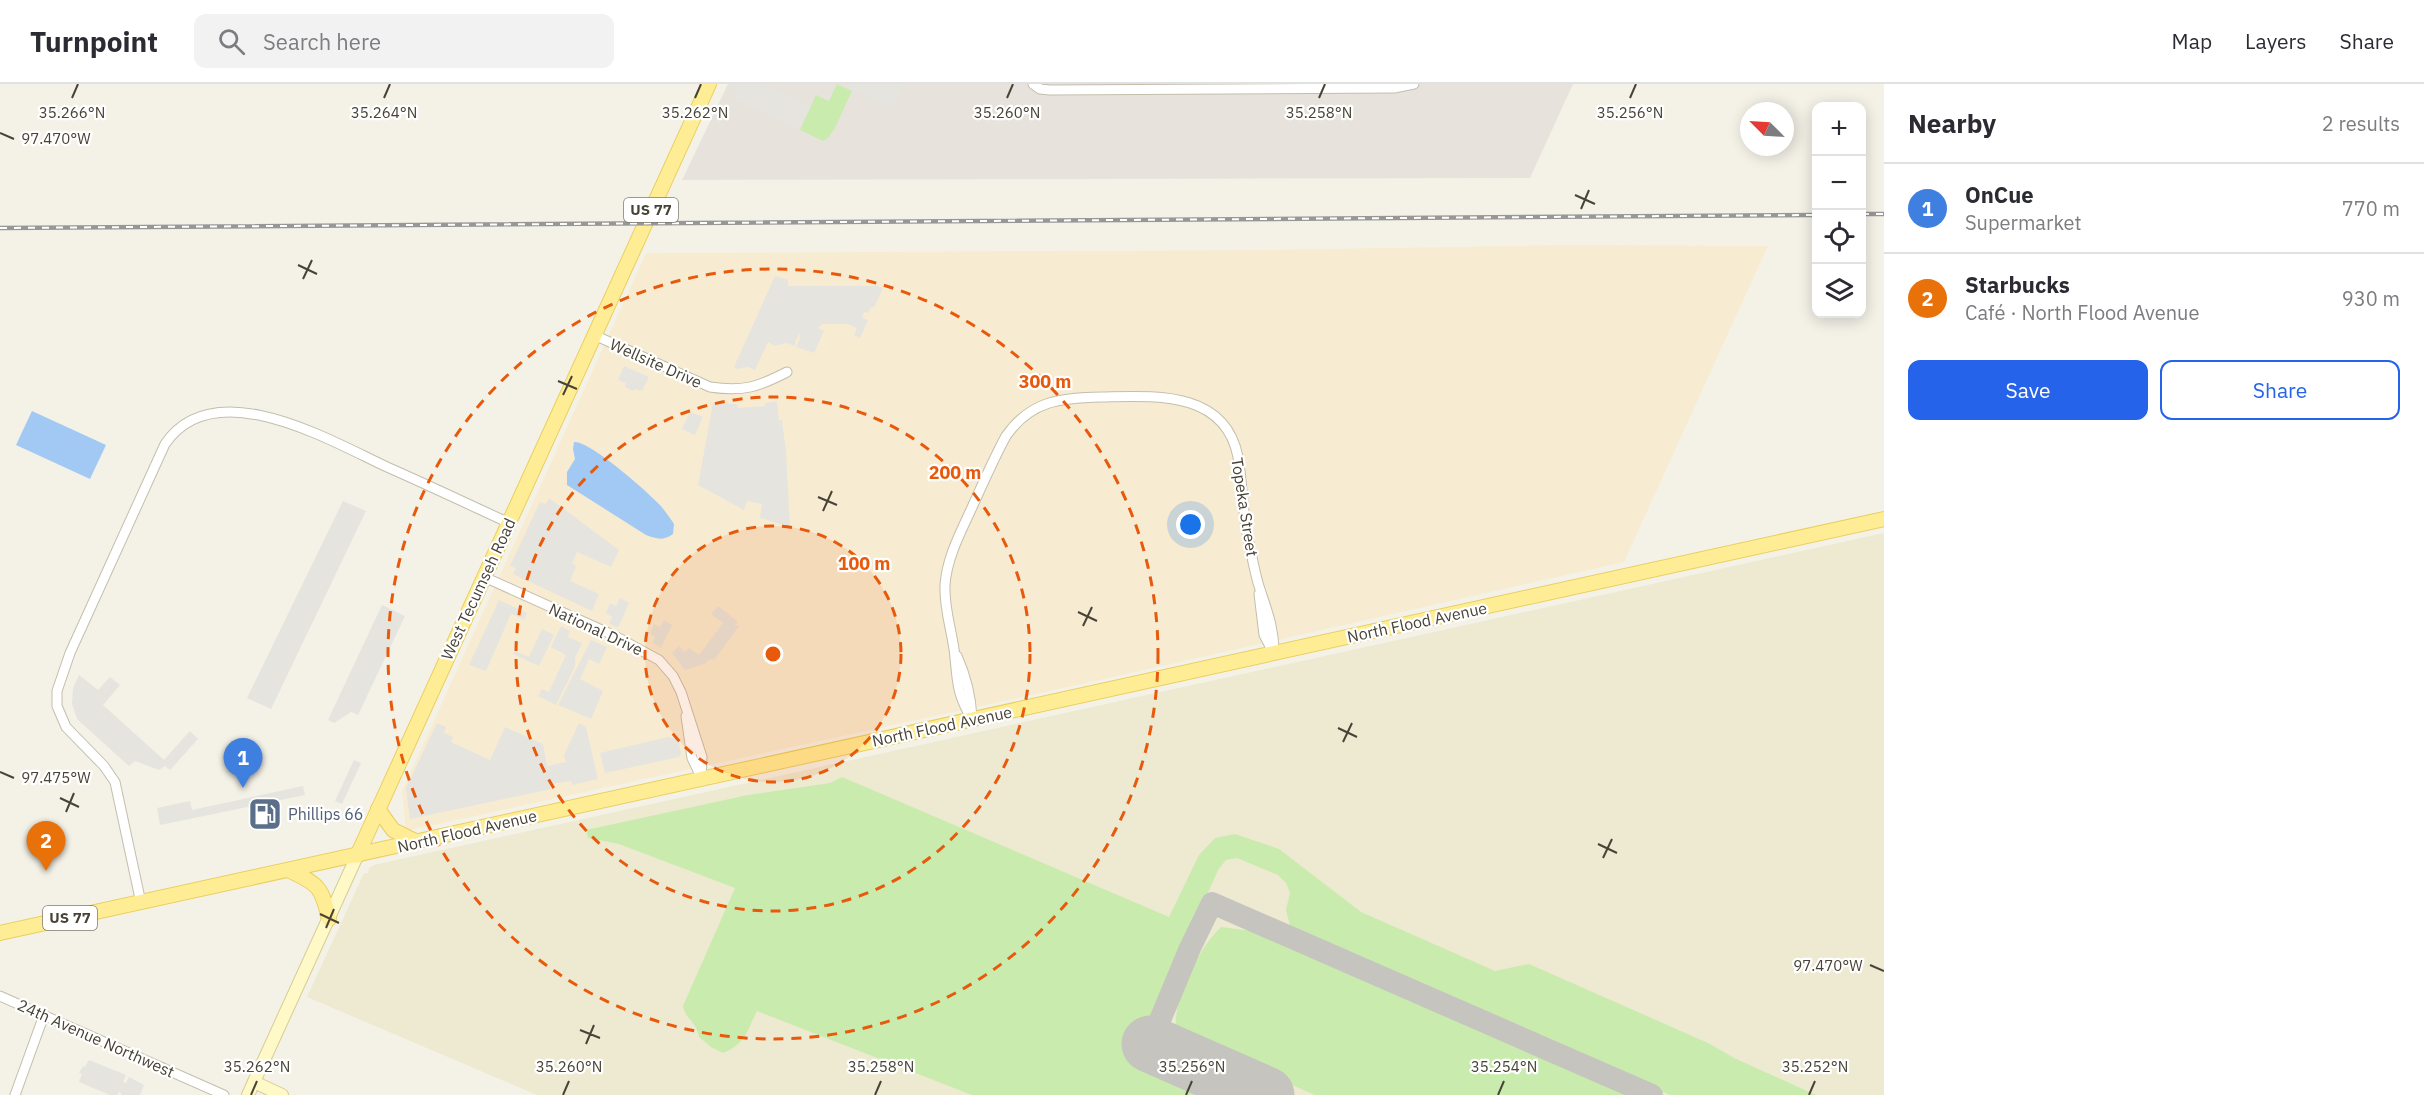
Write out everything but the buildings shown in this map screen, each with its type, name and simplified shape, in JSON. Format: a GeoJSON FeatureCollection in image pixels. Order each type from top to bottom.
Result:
{"type":"FeatureCollection","features":[{"type":"Feature","properties":{"kind":"main road","name":"West Tecumseh Road"},"geometry":{"type":"LineString","coordinates":[[248,1095],[709,84]]}},
{"type":"Feature","properties":{"kind":"main road","name":"North Flood Avenue"},"geometry":{"type":"LineString","coordinates":[[0,933],[1884,519]]}},
{"type":"Feature","properties":{"kind":"main road"},"geometry":{"type":"LineString","coordinates":[[378,809],[393,830],[417,842]]}},
{"type":"Feature","properties":{"kind":"main road"},"geometry":{"type":"LineString","coordinates":[[290,871],[309,879],[319,888],[329,920]]}},
{"type":"Feature","properties":{"kind":"main road"},"geometry":{"type":"LineString","coordinates":[[254,1083],[282,1095]]}},
{"type":"Feature","properties":{"kind":"street"},"geometry":{"type":"LineString","coordinates":[[1033,84],[1045,90],[1123,90],[1394,88],[1414,84]]}},
{"type":"Feature","properties":{"kind":"street","name":"Wellsite Drive"},"geometry":{"type":"LineString","coordinates":[[594,335],[710,387],[731,390],[753,388],[787,372]]}},
{"type":"Feature","properties":{"kind":"street","name":"Topeka Street"},"geometry":{"type":"LineString","coordinates":[[972,720],[966,676],[954,649],[946,606],[945,587],[948,565],[954,545],[1010,430],[1025,415],[1046,403],[1064,399],[1169,397],[1193,403],[1211,413],[1226,429],[1238,458],[1244,521],[1258,582],[1264,635],[1274,653]]}},
{"type":"Feature","properties":{"kind":"street"},"geometry":{"type":"LineString","coordinates":[[141,903],[115,782],[104,766],[66,727],[57,706],[57,691],[58,681],[165,444],[177,429],[188,421],[209,414],[241,413],[283,420],[509,523]]}},
{"type":"Feature","properties":{"kind":"street","name":"National Drive"},"geometry":{"type":"LineString","coordinates":[[484,577],[652,655],[666,666],[686,704],[702,757],[702,779]]}},
{"type":"Feature","properties":{"kind":"street","name":"24th Avenue Northwest"},"geometry":{"type":"LineString","coordinates":[[0,996],[224,1095]]}},
{"type":"Feature","properties":{"kind":"street"},"geometry":{"type":"LineString","coordinates":[[15,1095],[44,1015]]}},
{"type":"Feature","properties":{"kind":"shaded area"},"geometry":{"type":"Polygon","coordinates":[[[728,84],[1573,84],[1530,178],[682,180],[728,84]]]}},
{"type":"Feature","properties":{"kind":"shaded area"},"geometry":{"type":"Polygon","coordinates":[[[733,84],[762,84],[810,106],[799,129],[733,99],[736,92],[731,89],[733,84]]]}},
{"type":"Feature","properties":{"kind":"shaded area"},"geometry":{"type":"Polygon","coordinates":[[[851,84],[902,84],[891,109],[849,88],[851,84]]]}},
{"type":"Feature","properties":{"kind":"shaded area"},"geometry":{"type":"Polygon","coordinates":[[[1566,245],[1768,246],[1624,562],[1091,682],[406,831],[402,791],[646,253],[1259,250],[1566,245]]]}},
{"type":"Feature","properties":{"kind":"shaded area"},"geometry":{"type":"Polygon","coordinates":[[[775,276],[788,280],[788,286],[875,285],[883,288],[874,308],[871,307],[868,313],[864,312],[862,318],[868,320],[860,338],[854,335],[857,328],[848,324],[822,324],[818,328],[824,331],[814,353],[796,347],[800,339],[799,333],[794,346],[787,343],[775,346],[768,342],[755,370],[748,367],[737,369],[734,367],[775,276]]]}},
{"type":"Feature","properties":{"kind":"shaded area"},"geometry":{"type":"Polygon","coordinates":[[[624,366],[649,377],[642,391],[635,389],[633,391],[625,387],[626,383],[618,380],[624,366]]]}},
{"type":"Feature","properties":{"kind":"shaded area"},"geometry":{"type":"Polygon","coordinates":[[[777,401],[786,452],[790,527],[760,518],[762,504],[747,501],[744,510],[698,485],[713,403],[737,404],[738,408],[765,406],[765,403],[777,401]]]}},
{"type":"Feature","properties":{"kind":"shaded area"},"geometry":{"type":"Polygon","coordinates":[[[690,412],[703,417],[695,435],[682,429],[690,412]]]}},
{"type":"Feature","properties":{"kind":"shaded area"},"geometry":{"type":"Polygon","coordinates":[[[549,498],[619,550],[611,567],[577,552],[572,563],[576,566],[570,581],[599,594],[592,611],[513,574],[516,568],[510,566],[540,502],[546,504],[549,498]]]}},
{"type":"Feature","properties":{"kind":"shaded area"},"geometry":{"type":"Polygon","coordinates":[[[343,501],[366,511],[271,709],[247,698],[343,501]]]}},
{"type":"Feature","properties":{"kind":"shaded area"},"geometry":{"type":"Polygon","coordinates":[[[1884,533],[1884,1095],[537,1095],[307,997],[364,873],[368,873],[369,868],[374,865],[1884,533]]]}},
{"type":"Feature","properties":{"kind":"shaded area"},"geometry":{"type":"Polygon","coordinates":[[[620,598],[629,603],[618,628],[609,623],[612,617],[606,613],[610,603],[616,606],[620,598]]]}},
{"type":"Feature","properties":{"kind":"shaded area"},"geometry":{"type":"Polygon","coordinates":[[[499,600],[527,613],[524,620],[512,614],[510,616],[486,671],[469,665],[499,600]]]}},
{"type":"Feature","properties":{"kind":"shaded area"},"geometry":{"type":"Polygon","coordinates":[[[382,605],[405,616],[358,715],[351,712],[334,723],[328,720],[382,605]]]}},
{"type":"Feature","properties":{"kind":"shaded area"},"geometry":{"type":"Polygon","coordinates":[[[718,606],[738,622],[735,625],[739,626],[714,660],[710,659],[704,664],[685,670],[672,653],[679,646],[685,652],[689,648],[699,655],[723,623],[711,614],[718,606]]]}},
{"type":"Feature","properties":{"kind":"shaded area"},"geometry":{"type":"Polygon","coordinates":[[[664,620],[672,625],[661,648],[653,643],[655,637],[650,634],[654,624],[660,627],[664,620]]]}},
{"type":"Feature","properties":{"kind":"shaded area"},"geometry":{"type":"Polygon","coordinates":[[[561,626],[570,631],[568,637],[582,643],[575,658],[575,666],[556,705],[538,696],[542,689],[549,692],[566,655],[551,647],[561,626]]]}},
{"type":"Feature","properties":{"kind":"shaded area"},"geometry":{"type":"Polygon","coordinates":[[[542,629],[554,635],[539,666],[513,654],[515,651],[529,657],[542,629]]]}},
{"type":"Feature","properties":{"kind":"shaded area"},"geometry":{"type":"Polygon","coordinates":[[[591,640],[607,647],[599,664],[589,659],[580,679],[603,691],[591,719],[558,705],[591,640]]]}},
{"type":"Feature","properties":{"kind":"shaded area"},"geometry":{"type":"Polygon","coordinates":[[[79,675],[98,690],[110,677],[120,685],[103,705],[164,760],[190,731],[198,739],[170,770],[165,766],[159,770],[135,761],[129,766],[77,719],[72,704],[73,688],[79,675]]]}},
{"type":"Feature","properties":{"kind":"shaded area"},"geometry":{"type":"Polygon","coordinates":[[[437,723],[446,727],[444,733],[453,737],[451,742],[490,760],[505,727],[543,744],[549,776],[548,766],[566,762],[564,755],[579,723],[586,727],[598,779],[572,785],[571,781],[550,784],[551,789],[410,819],[406,788],[437,723]]]}},
{"type":"Feature","properties":{"kind":"shaded area"},"geometry":{"type":"Polygon","coordinates":[[[668,737],[678,739],[681,753],[679,757],[605,773],[600,753],[668,737]]]}},
{"type":"Feature","properties":{"kind":"shaded area"},"geometry":{"type":"Polygon","coordinates":[[[354,760],[361,763],[342,804],[335,801],[354,760]]]}},
{"type":"Feature","properties":{"kind":"shaded area"},"geometry":{"type":"Polygon","coordinates":[[[303,786],[305,795],[160,825],[157,808],[190,801],[192,810],[303,786]]]}},
{"type":"Feature","properties":{"kind":"shaded area"},"geometry":{"type":"Polygon","coordinates":[[[89,1060],[126,1075],[123,1082],[126,1083],[129,1077],[144,1085],[140,1095],[121,1095],[119,1092],[117,1095],[110,1095],[79,1082],[82,1074],[79,1073],[89,1060]]]}},
{"type":"Feature","properties":{"kind":"green space"},"geometry":{"type":"Polygon","coordinates":[[[837,84],[852,91],[828,138],[823,141],[800,130],[816,95],[829,101],[837,84]]]}},
{"type":"Feature","properties":{"kind":"green space"},"geometry":{"type":"Polygon","coordinates":[[[842,777],[1169,917],[1199,855],[1215,838],[1235,834],[1279,849],[1361,912],[1495,971],[1529,964],[1708,1043],[1734,1058],[1816,1095],[1670,1095],[1291,929],[1286,910],[1290,893],[1286,883],[1278,875],[1237,858],[1226,860],[1218,870],[1135,1059],[1216,1095],[972,1095],[757,1011],[741,1041],[723,1053],[699,1037],[696,1027],[686,1015],[683,1006],[735,888],[619,844],[588,838],[586,830],[748,795],[830,783],[842,777]]]}},
{"type":"Feature","properties":{"kind":"green space"},"geometry":{"type":"Polygon","coordinates":[[[1221,927],[1252,931],[1311,954],[1635,1095],[1315,1095],[1177,1035],[1177,1008],[1188,977],[1204,948],[1221,927]]]}},
{"type":"Feature","properties":{"kind":"water"},"geometry":{"type":"Polygon","coordinates":[[[32,411],[106,445],[90,479],[16,445],[32,411]]]}},
{"type":"Feature","properties":{"kind":"water"},"geometry":{"type":"Polygon","coordinates":[[[574,442],[592,449],[605,458],[653,498],[674,524],[673,534],[660,539],[646,535],[567,485],[567,472],[575,459],[574,442]]]}},
{"type":"Feature","properties":{"kind":"taxiway"},"geometry":{"type":"LineString","coordinates":[[1150,1044],[1190,948],[1212,903],[1652,1095]]}},
{"type":"Feature","properties":{"kind":"runway"},"geometry":{"type":"LineString","coordinates":[[1150,1044],[1266,1095]]}},
{"type":"Feature","properties":{"kind":"railway"},"geometry":{"type":"LineString","coordinates":[[1866,214],[1884,214]]}},
{"type":"Feature","properties":{"kind":"railway"},"geometry":{"type":"LineString","coordinates":[[0,228],[1812,215]]}},
{"type":"Feature","properties":{"kind":"place","name":"OnCue"},"geometry":{"type":"Point","coordinates":[243,788]}},
{"type":"Feature","properties":{"kind":"place","name":"Phillips 66"},"geometry":{"type":"Point","coordinates":[265,814]}},
{"type":"Feature","properties":{"kind":"place","name":"Starbucks"},"geometry":{"type":"Point","coordinates":[46,871]}}]}
